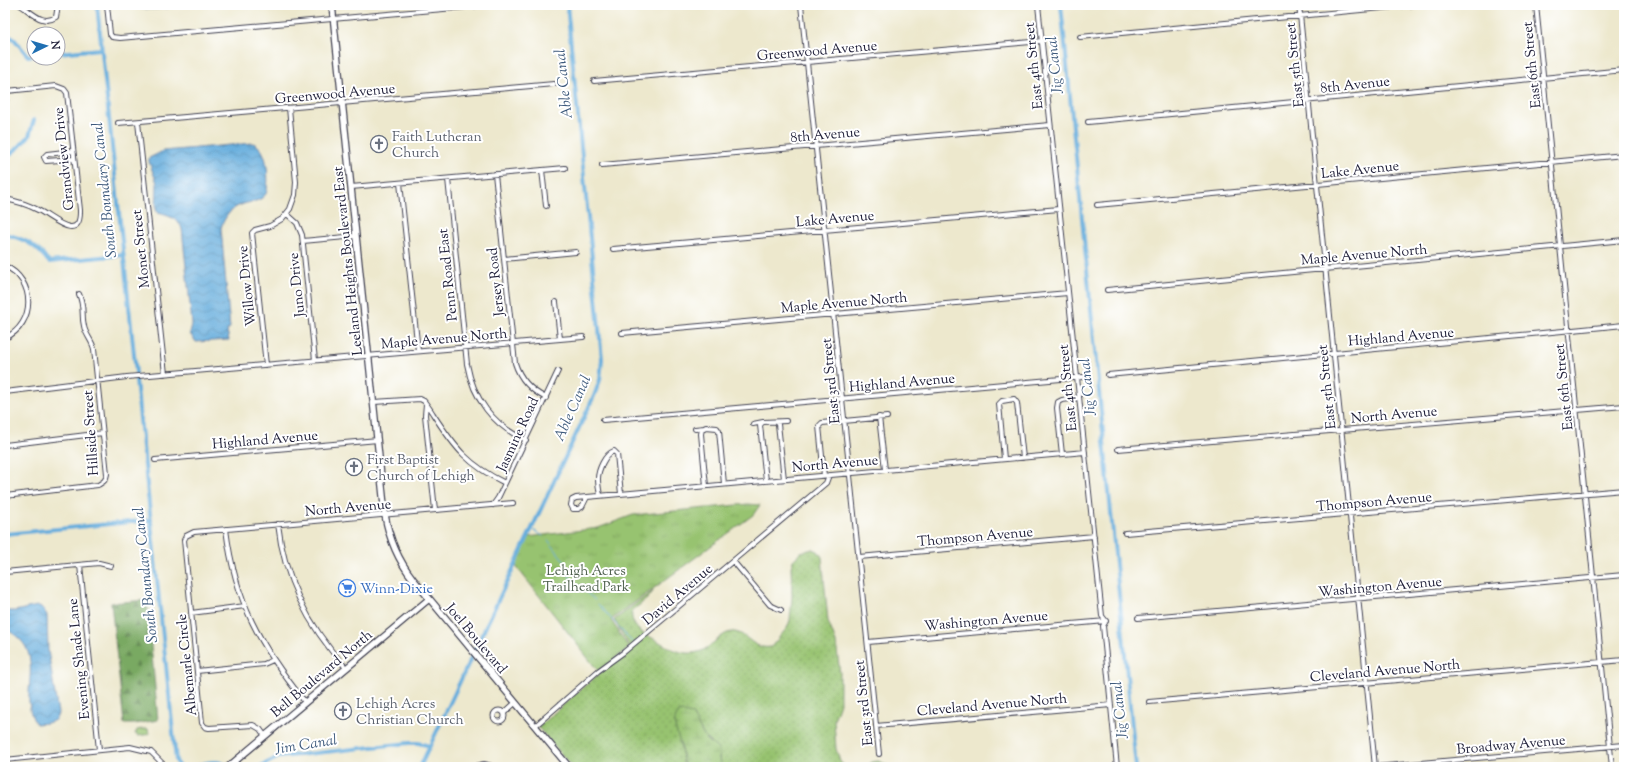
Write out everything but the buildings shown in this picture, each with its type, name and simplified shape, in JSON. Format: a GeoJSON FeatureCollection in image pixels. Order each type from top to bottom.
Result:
{"type":"FeatureCollection","features":[{"type":"Feature","properties":{"kind":"main road","name":"Leeland Heights Boulevard East"},"geometry":{"type":"LineString","coordinates":[[332,5],[386,515]]}},
{"type":"Feature","properties":{"kind":"main road","name":"Joel Boulevard"},"geometry":{"type":"LineString","coordinates":[[386,515],[389,531],[396,552],[409,574],[569,767]]}},
{"type":"Feature","properties":{"kind":"main road","name":"Bell Boulevard North"},"geometry":{"type":"LineString","coordinates":[[230,765],[429,599]]}},
{"type":"Feature","properties":{"kind":"street"},"geometry":{"type":"LineString","coordinates":[[20,5],[41,19],[47,20],[56,18],[58,5]]}},
{"type":"Feature","properties":{"kind":"street"},"geometry":{"type":"LineString","coordinates":[[107,5],[110,34],[112,37],[120,38],[488,5]]}},
{"type":"Feature","properties":{"kind":"street","name":"East 3rd Street"},"geometry":{"type":"LineString","coordinates":[[801,5],[879,754]]}},
{"type":"Feature","properties":{"kind":"street","name":"East 4th Street"},"geometry":{"type":"LineString","coordinates":[[1038,5],[1102,616],[1106,621],[1103,626],[1117,767]]}},
{"type":"Feature","properties":{"kind":"street","name":"East 5th Street"},"geometry":{"type":"LineString","coordinates":[[1299,5],[1375,767]]}},
{"type":"Feature","properties":{"kind":"street"},"geometry":{"type":"LineString","coordinates":[[1080,37],[1413,5]]}},
{"type":"Feature","properties":{"kind":"street","name":"East 6th Street"},"geometry":{"type":"LineString","coordinates":[[1536,5],[1612,767]]}},
{"type":"Feature","properties":{"kind":"street","name":"Greenwood Avenue"},"geometry":{"type":"LineString","coordinates":[[594,81],[1042,41]]}},
{"type":"Feature","properties":{"kind":"street","name":"8th Avenue"},"geometry":{"type":"LineString","coordinates":[[1088,122],[1624,70]]}},
{"type":"Feature","properties":{"kind":"street"},"geometry":{"type":"LineString","coordinates":[[5,84],[7,91],[5,106]]}},
{"type":"Feature","properties":{"kind":"street","name":"Greenwood Avenue"},"geometry":{"type":"LineString","coordinates":[[118,123],[554,84]]}},
{"type":"Feature","properties":{"kind":"street","name":"Grandview Drive"},"geometry":{"type":"LineString","coordinates":[[5,199],[37,209],[62,226],[72,227],[79,221],[80,210],[67,93],[64,88],[60,86],[7,91]]}},
{"type":"Feature","properties":{"kind":"street"},"geometry":{"type":"LineString","coordinates":[[287,214],[294,202],[296,187],[289,108]]}},
{"type":"Feature","properties":{"kind":"street","name":"Monet Street"},"geometry":{"type":"LineString","coordinates":[[138,122],[164,374]]}},
{"type":"Feature","properties":{"kind":"street","name":"8th Avenue"},"geometry":{"type":"LineString","coordinates":[[602,165],[1050,125]]}},
{"type":"Feature","properties":{"kind":"street"},"geometry":{"type":"LineString","coordinates":[[73,151],[47,154],[44,157],[47,161],[74,159]]}},
{"type":"Feature","properties":{"kind":"street","name":"Lake Avenue"},"geometry":{"type":"LineString","coordinates":[[1097,206],[1624,155]]}},
{"type":"Feature","properties":{"kind":"street"},"geometry":{"type":"LineString","coordinates":[[351,187],[565,168]]}},
{"type":"Feature","properties":{"kind":"street"},"geometry":{"type":"LineString","coordinates":[[542,170],[546,206]]}},
{"type":"Feature","properties":{"kind":"street","name":"Jersey Road"},"geometry":{"type":"LineString","coordinates":[[495,174],[515,363],[521,377],[530,388],[546,398]]}},
{"type":"Feature","properties":{"kind":"street","name":"Penn Road East"},"geometry":{"type":"LineString","coordinates":[[448,179],[470,379],[482,404],[489,414],[502,427],[526,440]]}},
{"type":"Feature","properties":{"kind":"street"},"geometry":{"type":"LineString","coordinates":[[400,183],[418,351]]}},
{"type":"Feature","properties":{"kind":"street","name":"Lake Avenue"},"geometry":{"type":"LineString","coordinates":[[613,249],[1059,209]]}},
{"type":"Feature","properties":{"kind":"street","name":"Juno Drive"},"geometry":{"type":"LineString","coordinates":[[287,214],[299,226],[303,241],[315,360]]}},
{"type":"Feature","properties":{"kind":"street","name":"Willow Drive"},"geometry":{"type":"LineString","coordinates":[[266,365],[252,233],[255,230],[274,224],[287,214]]}},
{"type":"Feature","properties":{"kind":"street"},"geometry":{"type":"LineString","coordinates":[[303,241],[356,236]]}},
{"type":"Feature","properties":{"kind":"street","name":"Maple Avenue North"},"geometry":{"type":"LineString","coordinates":[[1107,290],[1624,240]]}},
{"type":"Feature","properties":{"kind":"street"},"geometry":{"type":"LineString","coordinates":[[504,259],[576,252]]}},
{"type":"Feature","properties":{"kind":"street"},"geometry":{"type":"LineString","coordinates":[[5,266],[21,279],[27,292],[28,311],[22,324],[12,334],[5,338]]}},
{"type":"Feature","properties":{"kind":"street","name":"Maple Avenue North"},"geometry":{"type":"LineString","coordinates":[[622,333],[1068,293]]}},
{"type":"Feature","properties":{"kind":"street","name":"Hillside Street"},"geometry":{"type":"LineString","coordinates":[[5,496],[98,485],[106,479],[107,474],[93,344],[84,328],[83,306],[79,294]]}},
{"type":"Feature","properties":{"kind":"street"},"geometry":{"type":"LineString","coordinates":[[556,302],[560,339]]}},
{"type":"Feature","properties":{"kind":"street","name":"Highland Avenue"},"geometry":{"type":"LineString","coordinates":[[1108,375],[1624,325]]}},
{"type":"Feature","properties":{"kind":"street","name":"Maple Avenue North"},"geometry":{"type":"LineString","coordinates":[[5,392],[164,374],[583,337]]}},
{"type":"Feature","properties":{"kind":"street","name":"Jasmine Road"},"geometry":{"type":"LineString","coordinates":[[493,505],[526,440],[558,371]]}},
{"type":"Feature","properties":{"kind":"street","name":"Highland Avenue"},"geometry":{"type":"LineString","coordinates":[[603,420],[1083,377]]}},
{"type":"Feature","properties":{"kind":"street"},"geometry":{"type":"LineString","coordinates":[[1062,454],[1057,408],[1058,402],[1080,398]]}},
{"type":"Feature","properties":{"kind":"street"},"geometry":{"type":"LineString","coordinates":[[1004,460],[999,404],[1002,401],[1014,399],[1017,403],[1023,458]]}},
{"type":"Feature","properties":{"kind":"street"},"geometry":{"type":"LineString","coordinates":[[374,402],[424,400],[446,436],[459,450],[483,471],[505,483]]}},
{"type":"Feature","properties":{"kind":"street"},"geometry":{"type":"LineString","coordinates":[[426,404],[425,415],[435,510]]}},
{"type":"Feature","properties":{"kind":"street","name":"North Avenue"},"geometry":{"type":"LineString","coordinates":[[1118,449],[1624,406]]}},
{"type":"Feature","properties":{"kind":"street"},"geometry":{"type":"LineString","coordinates":[[880,417],[885,470]]}},
{"type":"Feature","properties":{"kind":"street"},"geometry":{"type":"LineString","coordinates":[[824,476],[819,426],[822,423],[888,417]]}},
{"type":"Feature","properties":{"kind":"street"},"geometry":{"type":"LineString","coordinates":[[753,424],[786,421]]}},
{"type":"Feature","properties":{"kind":"street"},"geometry":{"type":"LineString","coordinates":[[776,422],[778,424],[784,479]]}},
{"type":"Feature","properties":{"kind":"street"},"geometry":{"type":"LineString","coordinates":[[762,423],[760,425],[766,481]]}},
{"type":"Feature","properties":{"kind":"street"},"geometry":{"type":"LineString","coordinates":[[695,429],[713,426],[719,431],[724,484]]}},
{"type":"Feature","properties":{"kind":"street"},"geometry":{"type":"LineString","coordinates":[[704,428],[702,429],[701,434],[706,486]]}},
{"type":"Feature","properties":{"kind":"street"},"geometry":{"type":"LineString","coordinates":[[5,445],[103,433]]}},
{"type":"Feature","properties":{"kind":"street","name":"Highland Avenue"},"geometry":{"type":"LineString","coordinates":[[155,460],[378,440]]}},
{"type":"Feature","properties":{"kind":"street"},"geometry":{"type":"LineString","coordinates":[[600,495],[598,474],[606,456],[609,452],[614,451],[617,454],[621,494]]}},
{"type":"Feature","properties":{"kind":"street","name":"North Avenue"},"geometry":{"type":"LineString","coordinates":[[587,497],[1085,452]]}},
{"type":"Feature","properties":{"kind":"street","name":"David Avenue"},"geometry":{"type":"LineString","coordinates":[[535,726],[598,671],[624,652],[826,483],[829,475]]}},
{"type":"Feature","properties":{"kind":"street","name":"Thompson Avenue"},"geometry":{"type":"LineString","coordinates":[[1125,533],[1624,490]]}},
{"type":"Feature","properties":{"kind":"street","name":"North Avenue"},"geometry":{"type":"LineString","coordinates":[[186,536],[194,532],[513,504]]}},
{"type":"Feature","properties":{"kind":"street"},"geometry":{"type":"LineString","coordinates":[[278,524],[286,566],[303,607],[317,632],[346,668]]}},
{"type":"Feature","properties":{"kind":"street"},"geometry":{"type":"LineString","coordinates":[[226,529],[235,579],[245,606],[261,641],[273,660],[305,702]]}},
{"type":"Feature","properties":{"kind":"street","name":"Albemarle Circle"},"geometry":{"type":"LineString","coordinates":[[186,536],[184,540],[202,723],[205,727],[214,728],[252,725],[260,729],[265,736]]}},
{"type":"Feature","properties":{"kind":"street","name":"Thompson Avenue"},"geometry":{"type":"LineString","coordinates":[[859,557],[1094,536]]}},
{"type":"Feature","properties":{"kind":"street"},"geometry":{"type":"LineString","coordinates":[[733,562],[770,605],[781,610]]}},
{"type":"Feature","properties":{"kind":"street"},"geometry":{"type":"LineString","coordinates":[[5,572],[99,563],[111,566]]}},
{"type":"Feature","properties":{"kind":"street","name":"Evening Shade Lane"},"geometry":{"type":"LineString","coordinates":[[80,565],[99,750]]}},
{"type":"Feature","properties":{"kind":"street","name":"Washington Avenue"},"geometry":{"type":"LineString","coordinates":[[1138,618],[1624,575]]}},
{"type":"Feature","properties":{"kind":"street"},"geometry":{"type":"LineString","coordinates":[[191,613],[245,606]]}},
{"type":"Feature","properties":{"kind":"street","name":"Washington Avenue"},"geometry":{"type":"LineString","coordinates":[[868,642],[1106,621]]}},
{"type":"Feature","properties":{"kind":"street"},"geometry":{"type":"LineString","coordinates":[[197,671],[264,664],[273,660]]}},
{"type":"Feature","properties":{"kind":"street","name":"Cleveland Avenue North"},"geometry":{"type":"LineString","coordinates":[[1149,702],[1624,660]]}},
{"type":"Feature","properties":{"kind":"street"},"geometry":{"type":"LineString","coordinates":[[504,713],[515,703]]}},
{"type":"Feature","properties":{"kind":"street","name":"Cleveland Avenue North"},"geometry":{"type":"LineString","coordinates":[[876,726],[1111,705]]}},
{"type":"Feature","properties":{"kind":"street","name":"Broadway Avenue"},"geometry":{"type":"LineString","coordinates":[[1375,767],[1624,745]]}},
{"type":"Feature","properties":{"kind":"street"},"geometry":{"type":"LineString","coordinates":[[5,760],[130,748],[142,749],[151,752],[166,767]]}},
{"type":"Feature","properties":{"kind":"street"},"geometry":{"type":"LineString","coordinates":[[473,767],[484,764],[495,767]]}},
{"type":"Feature","properties":{"kind":"green space","name":"Lehigh Acres Trailhead Park"},"geometry":{"type":"Polygon","coordinates":[[[748,504],[760,505],[753,515],[611,620],[629,648],[598,671],[515,565],[528,537],[598,528],[633,515],[748,504]]]}},
{"type":"Feature","properties":{"kind":"green space"},"geometry":{"type":"Polygon","coordinates":[[[813,549],[818,551],[822,557],[828,621],[836,642],[840,673],[840,703],[834,720],[836,749],[841,763],[847,767],[720,767],[719,754],[710,741],[705,738],[692,714],[679,737],[683,762],[687,767],[572,767],[538,727],[603,670],[631,649],[614,620],[654,590],[648,598],[632,611],[632,618],[634,624],[639,630],[668,647],[684,653],[695,653],[705,649],[722,636],[735,632],[740,633],[755,644],[771,647],[787,628],[790,620],[792,596],[791,567],[793,560],[801,552],[813,549]]]}},
{"type":"Feature","properties":{"kind":"green space"},"geometry":{"type":"Polygon","coordinates":[[[147,600],[158,720],[135,724],[124,724],[111,603],[147,600]]]}},
{"type":"Feature","properties":{"kind":"green space"},"geometry":{"type":"Polygon","coordinates":[[[683,712],[692,714],[705,738],[718,749],[720,767],[687,767],[683,762],[681,746],[675,727],[675,719],[678,713],[683,712]]]}},
{"type":"Feature","properties":{"kind":"green space"},"geometry":{"type":"Polygon","coordinates":[[[148,729],[149,734],[139,736],[135,734],[137,730],[148,729]]]}},
{"type":"Feature","properties":{"kind":"green space"},"geometry":{"type":"Polygon","coordinates":[[[878,761],[889,767],[865,767],[872,762],[878,761]]]}},
{"type":"Feature","properties":{"kind":"water"},"geometry":{"type":"Polygon","coordinates":[[[132,5],[178,5],[162,9],[141,9],[132,5]]]}},
{"type":"Feature","properties":{"kind":"water"},"geometry":{"type":"Polygon","coordinates":[[[253,143],[261,149],[265,159],[268,180],[266,194],[260,199],[234,208],[226,217],[221,228],[230,328],[227,330],[229,340],[196,342],[190,334],[192,324],[181,225],[176,220],[158,213],[156,210],[157,183],[149,162],[149,158],[163,151],[253,143]]]}},
{"type":"Feature","properties":{"kind":"water"},"geometry":{"type":"Polygon","coordinates":[[[37,606],[43,609],[47,615],[48,650],[58,713],[57,717],[53,721],[36,724],[31,712],[29,699],[30,661],[27,649],[19,638],[5,629],[5,611],[15,611],[37,606]]]}},
{"type":"Feature","properties":{"kind":"waterway","name":"South Boundary Canal"},"geometry":{"type":"LineString","coordinates":[[97,5],[136,373]]}},
{"type":"Feature","properties":{"kind":"waterway","name":"Able Canal"},"geometry":{"type":"LineString","coordinates":[[420,767],[594,396],[600,380],[602,359],[567,5]]}},
{"type":"Feature","properties":{"kind":"waterway","name":"Jig Canal"},"geometry":{"type":"LineString","coordinates":[[1061,5],[1136,767]]}},
{"type":"Feature","properties":{"kind":"waterway"},"geometry":{"type":"LineString","coordinates":[[5,34],[14,39],[26,54]]}},
{"type":"Feature","properties":{"kind":"waterway"},"geometry":{"type":"LineString","coordinates":[[66,52],[101,49]]}},
{"type":"Feature","properties":{"kind":"waterway"},"geometry":{"type":"LineString","coordinates":[[5,158],[19,147],[29,136],[34,120]]}},
{"type":"Feature","properties":{"kind":"waterway"},"geometry":{"type":"LineString","coordinates":[[5,234],[18,238],[35,247],[49,262],[123,255]]}},
{"type":"Feature","properties":{"kind":"waterway","name":"South Boundary Canal"},"geometry":{"type":"LineString","coordinates":[[136,380],[176,761],[180,767]]}},
{"type":"Feature","properties":{"kind":"waterway"},"geometry":{"type":"LineString","coordinates":[[5,534],[151,520]]}},
{"type":"Feature","properties":{"kind":"waterway"},"geometry":{"type":"LineString","coordinates":[[532,529],[543,536]]}},
{"type":"Feature","properties":{"kind":"waterway"},"geometry":{"type":"LineString","coordinates":[[548,540],[565,562]]}},
{"type":"Feature","properties":{"kind":"waterway"},"geometry":{"type":"LineString","coordinates":[[569,569],[570,578],[595,600]]}},
{"type":"Feature","properties":{"kind":"waterway"},"geometry":{"type":"LineString","coordinates":[[598,604],[632,642]]}},
{"type":"Feature","properties":{"kind":"waterway","name":"Jim Canal"},"geometry":{"type":"LineString","coordinates":[[259,767],[279,757],[409,743],[418,743],[430,746]]}},
{"type":"Feature","properties":{"kind":"waterway","name":"Jim Canal"},"geometry":{"type":"LineString","coordinates":[[194,767],[212,762],[225,764],[229,767]]}},
{"type":"Feature","properties":{"kind":"place","name":"Faith Lutheran Church"},"geometry":{"type":"Point","coordinates":[379,144]}},
{"type":"Feature","properties":{"kind":"place","name":"First Baptist Church of Lehigh"},"geometry":{"type":"Point","coordinates":[354,467]}},
{"type":"Feature","properties":{"kind":"place","name":"Winn-Dixie"},"geometry":{"type":"Point","coordinates":[347,588]}},
{"type":"Feature","properties":{"kind":"place","name":"Lehigh Acres Christian Church"},"geometry":{"type":"Point","coordinates":[343,711]}}]}
